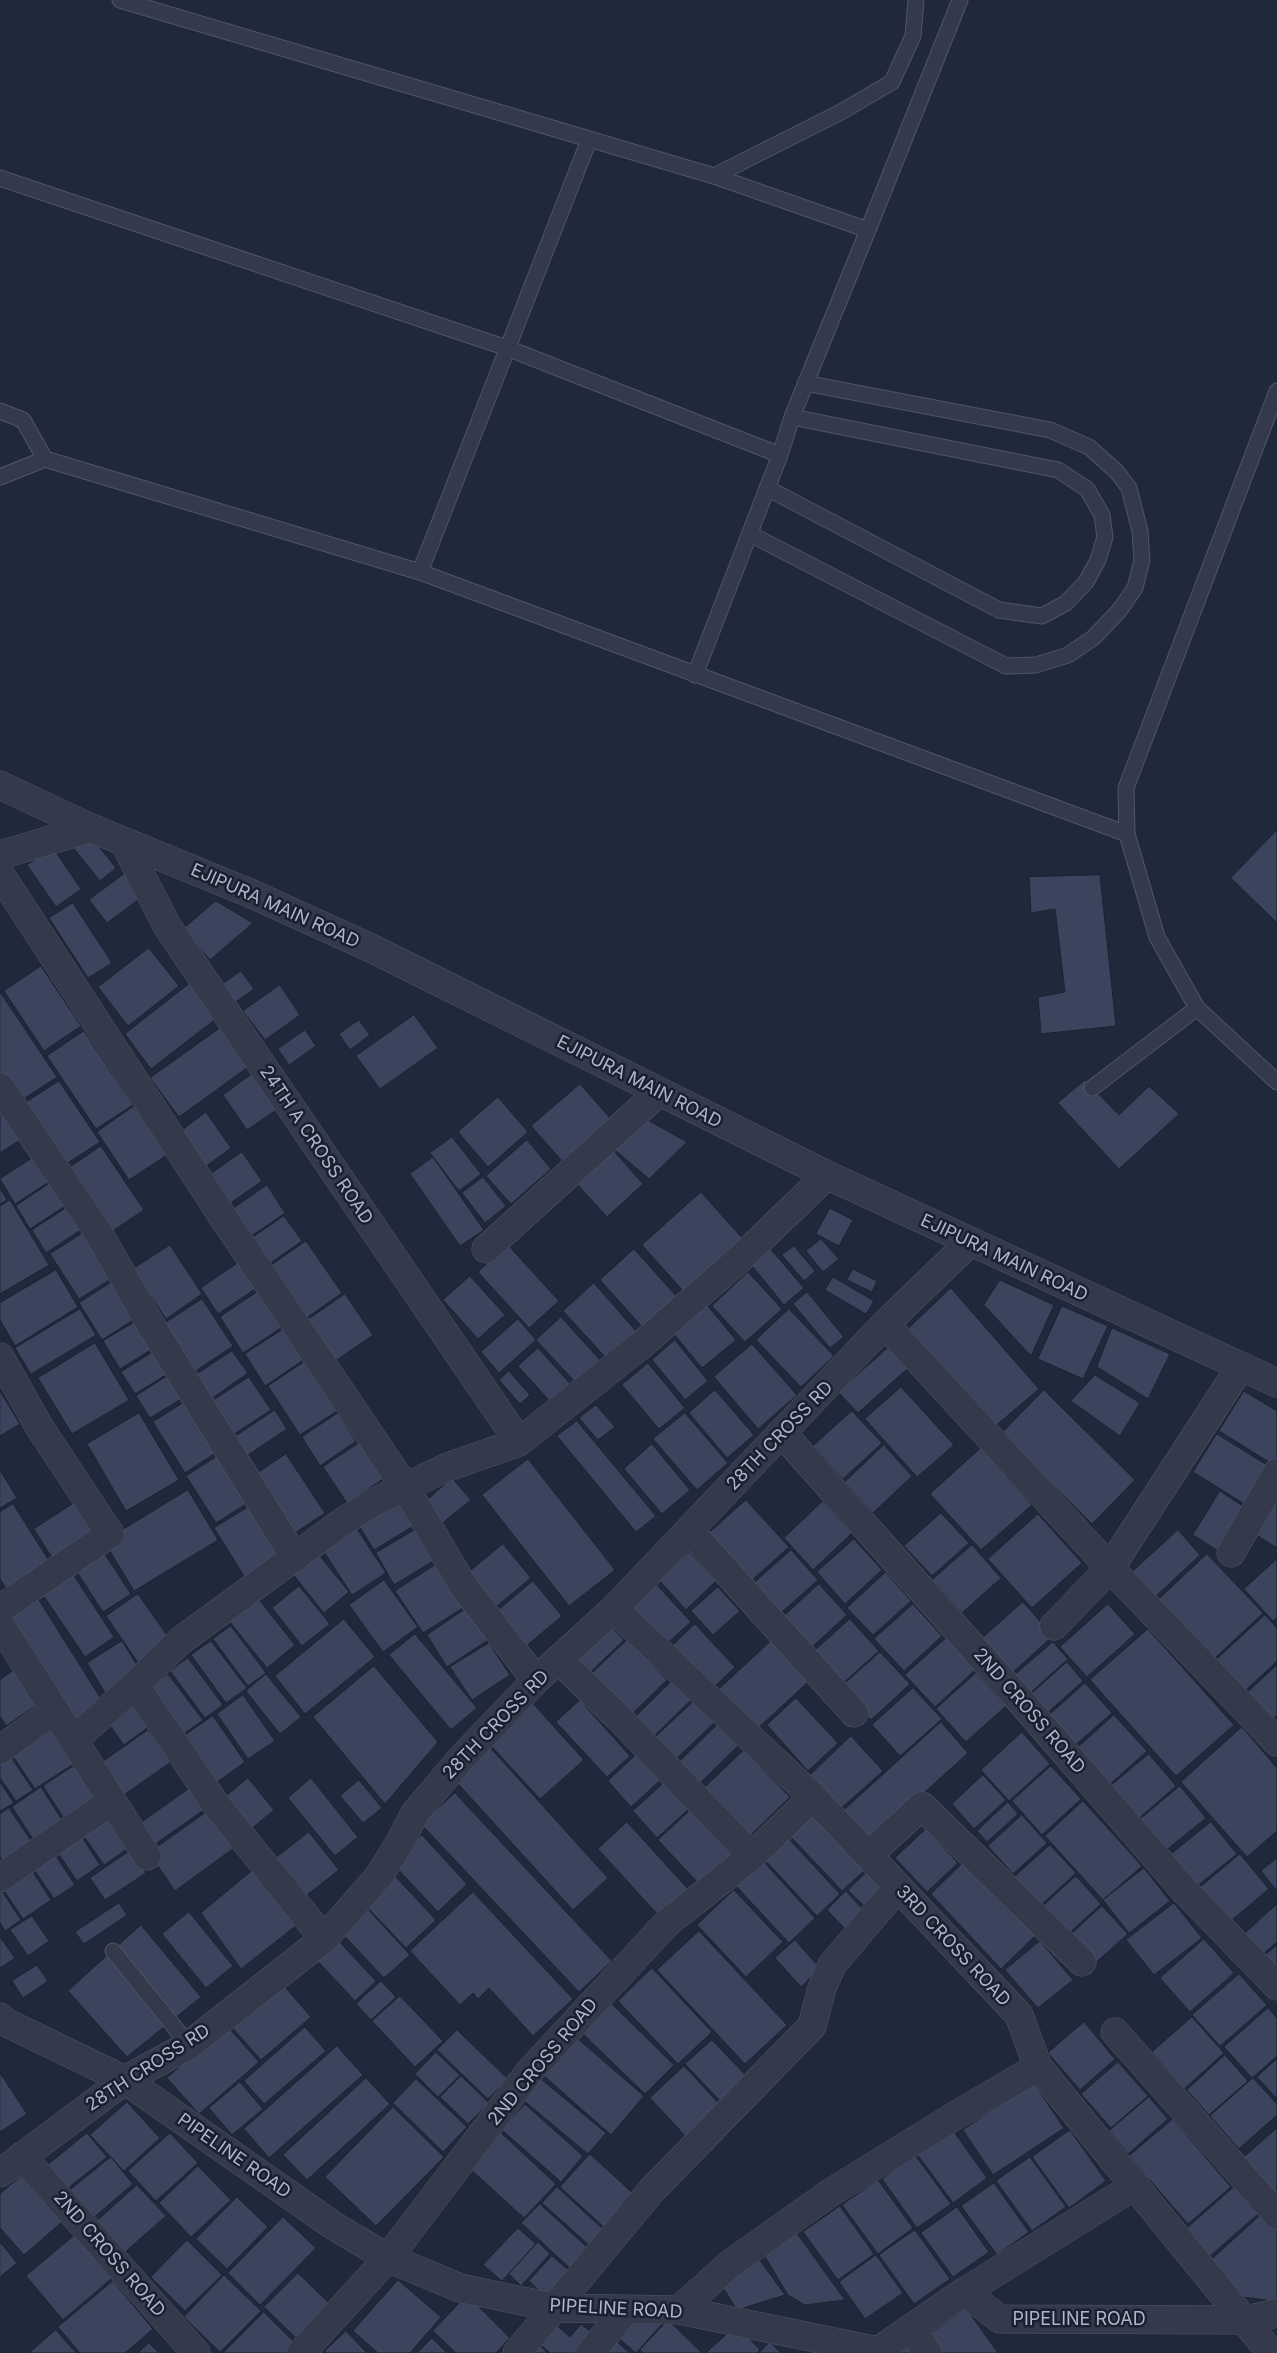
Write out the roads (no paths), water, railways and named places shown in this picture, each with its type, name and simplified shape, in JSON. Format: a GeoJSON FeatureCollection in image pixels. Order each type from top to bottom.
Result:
{"type":"FeatureCollection","features":[{"type":"Feature","properties":{"kind":"street","name":"EJIPURA MAIN ROAD"},"geometry":{"type":"LineString","coordinates":[[0,785],[91,828],[252,894],[373,950],[493,1008],[658,1093],[827,1175],[1277,1383]]}},
{"type":"Feature","properties":{"kind":"street"},"geometry":{"type":"LineString","coordinates":[[0,855],[91,828]]}},
{"type":"Feature","properties":{"kind":"street","name":"24TH A CROSS ROAD"},"geometry":{"type":"LineString","coordinates":[[124,842],[167,926],[519,1442]]}},
{"type":"Feature","properties":{"kind":"street"},"geometry":{"type":"LineString","coordinates":[[0,874],[223,1217],[405,1487],[464,1586],[536,1680]]}},
{"type":"Feature","properties":{"kind":"street"},"geometry":{"type":"LineString","coordinates":[[0,1087],[99,1234],[152,1327],[295,1558]]}},
{"type":"Feature","properties":{"kind":"street"},"geometry":{"type":"LineString","coordinates":[[486,1249],[658,1093]]}},
{"type":"Feature","properties":{"kind":"street"},"geometry":{"type":"LineString","coordinates":[[74,1740],[180,1642],[344,1522],[405,1487],[445,1468],[519,1442],[640,1346],[743,1256],[827,1175]]}},
{"type":"Feature","properties":{"kind":"street","name":"28TH CROSS RD"},"geometry":{"type":"LineString","coordinates":[[0,2173],[125,2080],[190,2045],[324,1939],[379,1876],[415,1813],[459,1761],[536,1680],[614,1609],[886,1324],[970,1242]]}},
{"type":"Feature","properties":{"kind":"street"},"geometry":{"type":"LineString","coordinates":[[886,1324],[1110,1568],[1277,1742]]}},
{"type":"Feature","properties":{"kind":"street"},"geometry":{"type":"LineString","coordinates":[[0,1357],[40,1428],[110,1534],[1,1610],[54,1711],[147,1856]]}},
{"type":"Feature","properties":{"kind":"street"},"geometry":{"type":"LineString","coordinates":[[1054,1626],[1110,1568],[1241,1366]]}},
{"type":"Feature","properties":{"kind":"street","name":"2ND CROSS ROAD"},"geometry":{"type":"LineString","coordinates":[[783,1434],[1012,1691],[1185,1891],[1277,1986]]}},
{"type":"Feature","properties":{"kind":"street"},"geometry":{"type":"LineString","coordinates":[[1231,1553],[1277,1474]]}},
{"type":"Feature","properties":{"kind":"street"},"geometry":{"type":"LineString","coordinates":[[689,1530],[854,1713]]}},
{"type":"Feature","properties":{"kind":"street","name":"3RD CROSS ROAD"},"geometry":{"type":"LineString","coordinates":[[614,1609],[813,1797],[1019,2015],[1038,2067],[1246,2320],[1270,2353]]}},
{"type":"Feature","properties":{"kind":"street"},"geometry":{"type":"LineString","coordinates":[[559,1660],[618,1717],[752,1856]]}},
{"type":"Feature","properties":{"kind":"street"},"geometry":{"type":"LineString","coordinates":[[135,1685],[214,1802],[324,1939]]}},
{"type":"Feature","properties":{"kind":"street"},"geometry":{"type":"LineString","coordinates":[[0,1750],[54,1711]]}},
{"type":"Feature","properties":{"kind":"street","name":"2ND CROSS ROAD"},"geometry":{"type":"LineString","coordinates":[[301,2353],[388,2258],[530,2072],[668,1922],[752,1856],[813,1797]]}},
{"type":"Feature","properties":{"kind":"street"},"geometry":{"type":"LineString","coordinates":[[0,1878],[111,1802]]}},
{"type":"Feature","properties":{"kind":"street"},"geometry":{"type":"LineString","coordinates":[[868,1855],[922,1806],[1082,1962]]}},
{"type":"Feature","properties":{"kind":"street"},"geometry":{"type":"LineString","coordinates":[[517,2353],[651,2191],[812,2026],[822,1988],[832,1965],[898,1887]]}},
{"type":"Feature","properties":{"kind":"street","name":"PIPELINE ROAD"},"geometry":{"type":"LineString","coordinates":[[0,2017],[5,2022],[125,2080],[334,2226],[388,2258],[460,2288],[556,2308],[679,2310],[876,2352],[964,2292],[1000,2320],[1246,2320],[1277,2313]]}},
{"type":"Feature","properties":{"kind":"street"},"geometry":{"type":"LineString","coordinates":[[1115,2032],[1277,2215]]}},
{"type":"Feature","properties":{"kind":"street"},"geometry":{"type":"LineString","coordinates":[[679,2310],[730,2264],[830,2193],[1038,2067]]}},
{"type":"Feature","properties":{"kind":"street","name":"2ND CROSS ROAD"},"geometry":{"type":"LineString","coordinates":[[22,2156],[196,2353]]}},
{"type":"Feature","properties":{"kind":"street"},"geometry":{"type":"LineString","coordinates":[[964,2292],[1136,2185]]}},
{"type":"Feature","properties":{"kind":"street"},"geometry":{"type":"LineString","coordinates":[[590,2353],[627,2309]]}},
{"type":"Feature","properties":{"kind":"street"},"geometry":{"type":"LineString","coordinates":[[911,2328],[928,2353]]}},
{"type":"Feature","properties":{"kind":"lane"},"geometry":{"type":"LineString","coordinates":[[120,0],[714,176],[868,230]]}},
{"type":"Feature","properties":{"kind":"lane"},"geometry":{"type":"LineString","coordinates":[[714,176],[841,112],[892,82],[914,36],[916,0]]}},
{"type":"Feature","properties":{"kind":"lane"},"geometry":{"type":"LineString","coordinates":[[695,674],[780,455],[805,383],[960,0]]}},
{"type":"Feature","properties":{"kind":"lane"},"geometry":{"type":"LineString","coordinates":[[420,572],[589,140]]}},
{"type":"Feature","properties":{"kind":"lane"},"geometry":{"type":"LineString","coordinates":[[0,178],[507,348],[780,455]]}},
{"type":"Feature","properties":{"kind":"lane"},"geometry":{"type":"LineString","coordinates":[[750,534],[1006,666],[1036,665],[1068,655],[1094,638],[1119,611],[1135,588],[1142,560],[1140,531],[1129,488],[1117,472],[1089,447],[1050,430],[805,383]]}},
{"type":"Feature","properties":{"kind":"lane"},"geometry":{"type":"LineString","coordinates":[[1277,390],[1126,788],[1127,834],[1158,937],[1197,1008],[1277,1082]]}},
{"type":"Feature","properties":{"kind":"lane"},"geometry":{"type":"LineString","coordinates":[[0,411],[23,420],[45,459]]}},
{"type":"Feature","properties":{"kind":"lane"},"geometry":{"type":"LineString","coordinates":[[767,488],[1000,610],[1042,616],[1066,603],[1086,582],[1098,560],[1105,537],[1102,515],[1087,489],[1058,470],[792,417]]}},
{"type":"Feature","properties":{"kind":"lane"},"geometry":{"type":"LineString","coordinates":[[0,477],[45,459],[420,572],[1127,834]]}},
{"type":"Feature","properties":{"kind":"lane"},"geometry":{"type":"LineString","coordinates":[[1092,1088],[1197,1008]]}},
{"type":"Feature","properties":{"kind":"lane"},"geometry":{"type":"LineString","coordinates":[[113,1951],[190,2045]]}}]}
